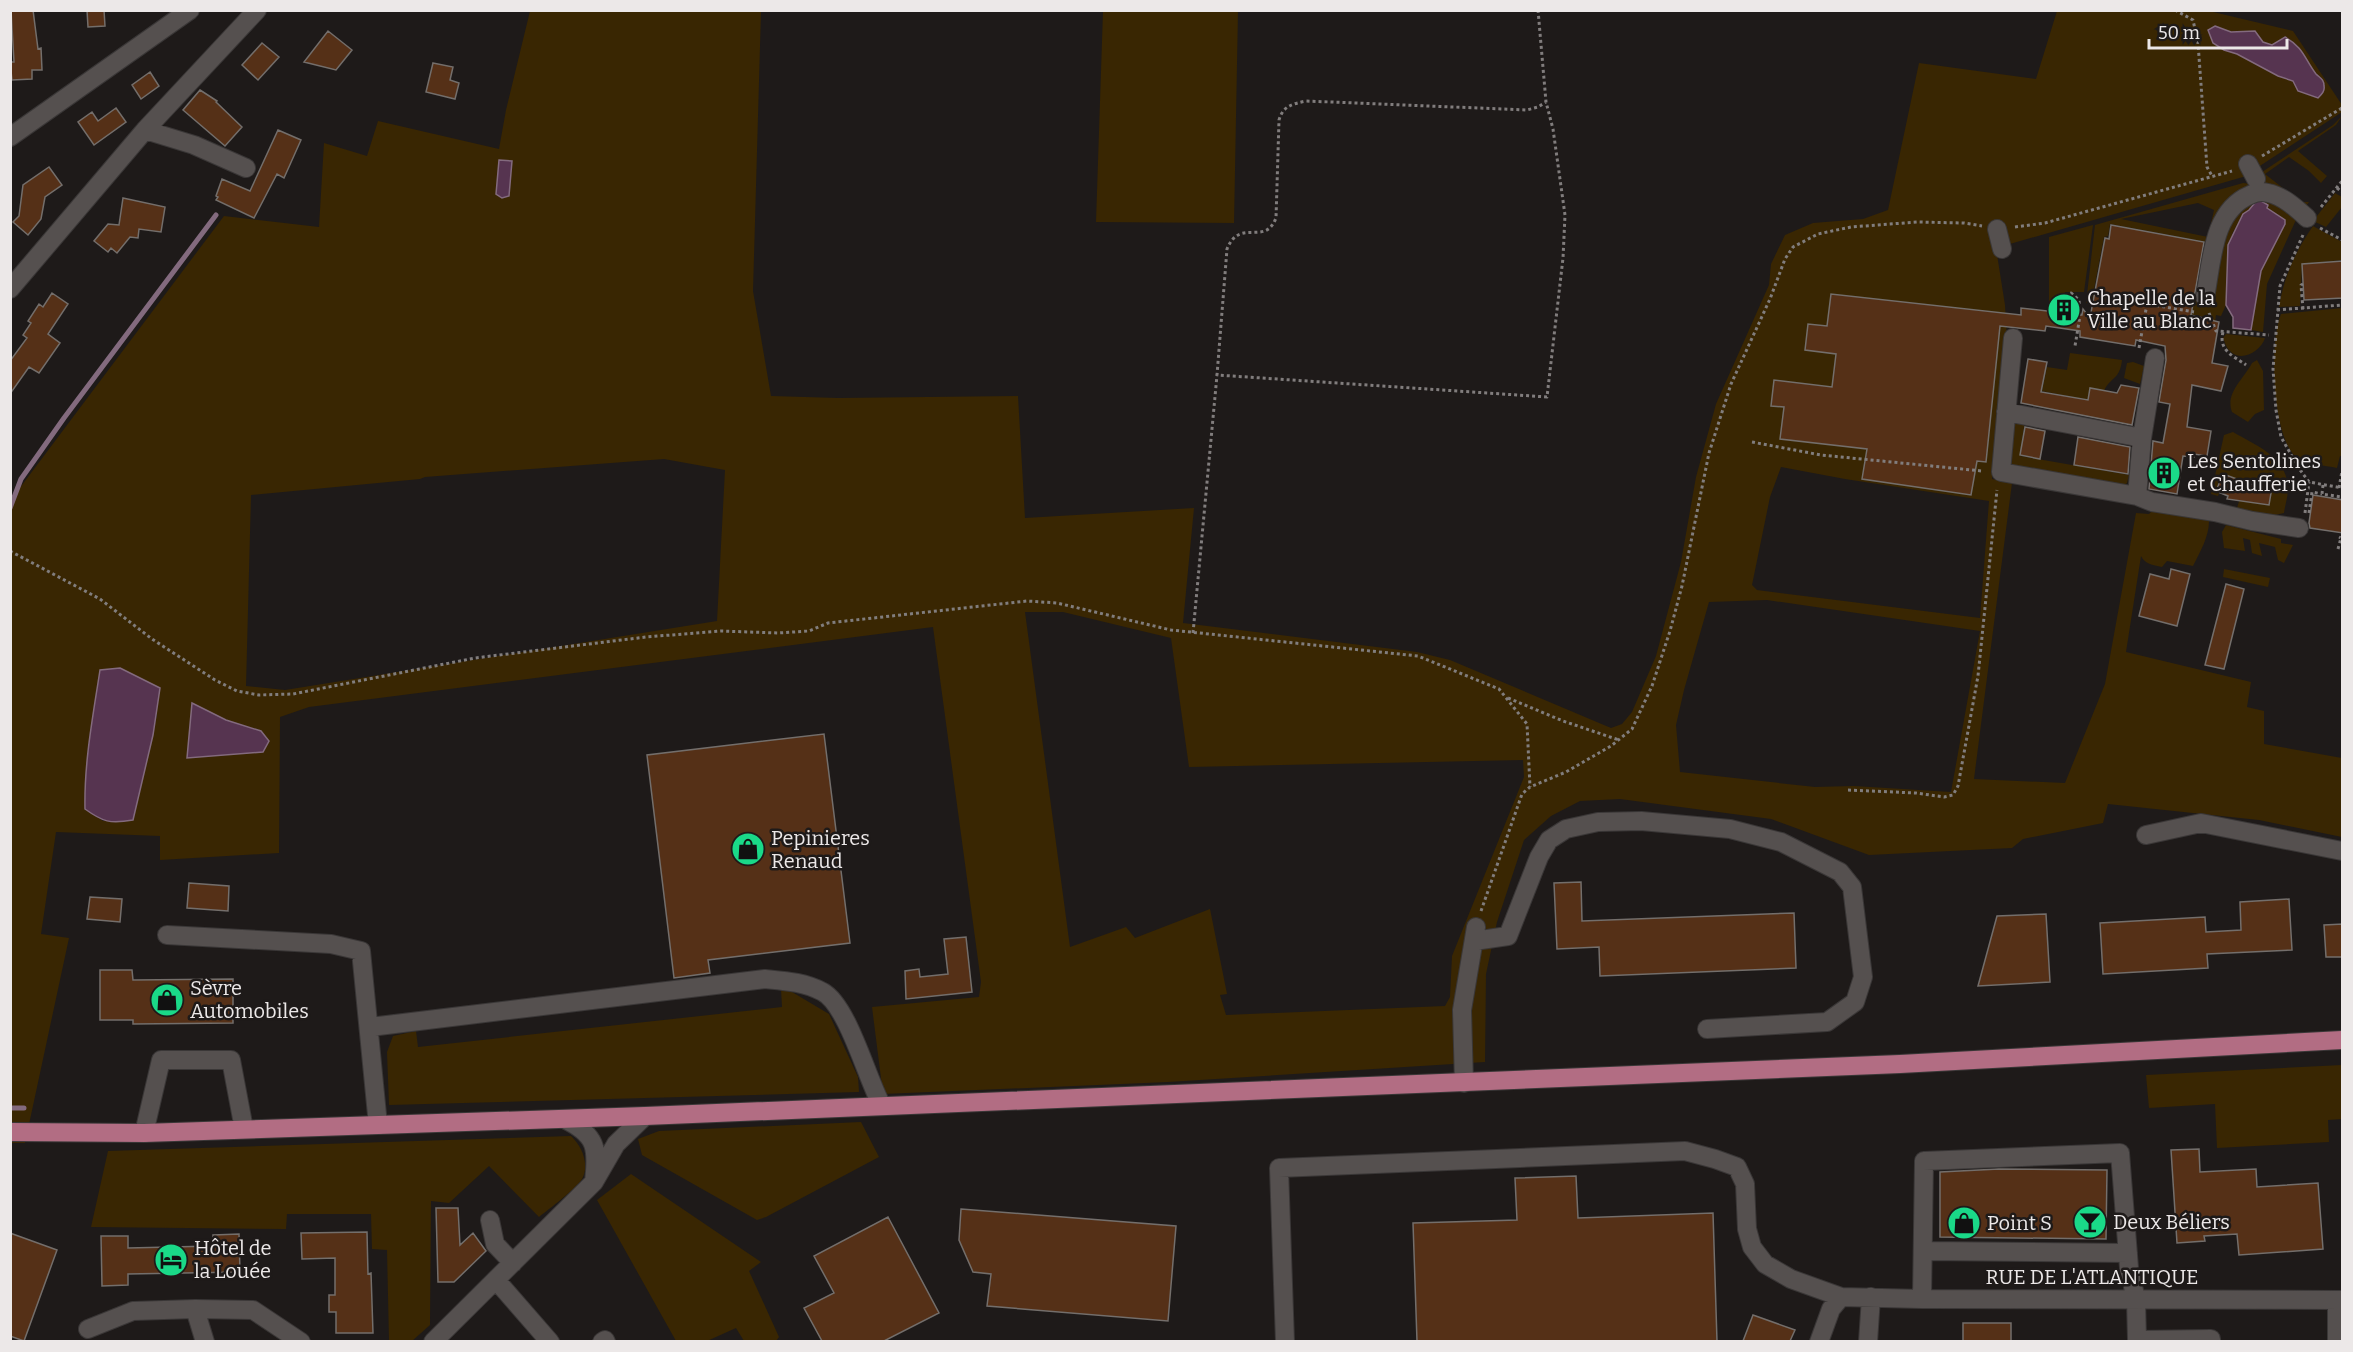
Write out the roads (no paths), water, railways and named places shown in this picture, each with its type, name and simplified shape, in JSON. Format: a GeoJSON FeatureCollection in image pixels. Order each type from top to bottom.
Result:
{"type":"FeatureCollection","features":[{"type":"Feature","properties":{"kind":"main road"},"geometry":{"type":"LineString","coordinates":[[10,1132],[144,1133],[645,1116],[1900,1065],[2343,1040]]}},
{"type":"Feature","properties":{"kind":"street"},"geometry":{"type":"LineString","coordinates":[[10,136],[190,10]]}},
{"type":"Feature","properties":{"kind":"street"},"geometry":{"type":"LineString","coordinates":[[10,289],[145,130],[257,10]]}},
{"type":"Feature","properties":{"kind":"street"},"geometry":{"type":"LineString","coordinates":[[145,130],[194,145],[246,168]]}},
{"type":"Feature","properties":{"kind":"street"},"geometry":{"type":"LineString","coordinates":[[2205,297],[2220,226],[2235,204],[2257,192],[2270,193],[2291,204],[2312,222]]}},
{"type":"Feature","properties":{"kind":"street"},"geometry":{"type":"LineString","coordinates":[[1997,229],[2002,249]]}},
{"type":"Feature","properties":{"kind":"street"},"geometry":{"type":"LineString","coordinates":[[2013,338],[2001,472],[2137,496],[2152,502],[2215,512],[2252,521],[2304,521]]}},
{"type":"Feature","properties":{"kind":"street"},"geometry":{"type":"LineString","coordinates":[[2137,496],[2146,356]]}},
{"type":"Feature","properties":{"kind":"street"},"geometry":{"type":"LineString","coordinates":[[2006,412],[2142,438]]}},
{"type":"Feature","properties":{"kind":"street"},"geometry":{"type":"LineString","coordinates":[[1464,1083],[1462,1010],[1475,934],[1508,936],[1539,857],[1549,840],[1566,829],[1598,822],[1641,821],[1730,829],[1781,842],[1840,872],[1852,887],[1863,977],[1855,1002],[1827,1022],[1707,1029]]}},
{"type":"Feature","properties":{"kind":"street"},"geometry":{"type":"LineString","coordinates":[[2146,835],[2201,823],[2343,851]]}},
{"type":"Feature","properties":{"kind":"street"},"geometry":{"type":"LineString","coordinates":[[168,935],[331,944],[361,951],[378,1125]]}},
{"type":"Feature","properties":{"kind":"street"},"geometry":{"type":"LineString","coordinates":[[370,1027],[765,979],[799,982],[825,993],[841,1011],[873,1090],[882,1106]]}},
{"type":"Feature","properties":{"kind":"street"},"geometry":{"type":"LineString","coordinates":[[144,1133],[161,1060],[231,1060],[244,1130]]}},
{"type":"Feature","properties":{"kind":"street"},"geometry":{"type":"LineString","coordinates":[[433,1341],[594,1182],[616,1144],[645,1116]]}},
{"type":"Feature","properties":{"kind":"street"},"geometry":{"type":"LineString","coordinates":[[564,1119],[586,1131],[592,1141],[596,1152],[594,1182]]}},
{"type":"Feature","properties":{"kind":"street","name":"RUE DE L'ATLANTIQUE"},"geometry":{"type":"LineString","coordinates":[[1285,1341],[1279,1168],[1685,1151],[1737,1167],[1745,1184],[1747,1229],[1752,1247],[1765,1264],[1791,1279],[1841,1297],[2340,1300]]}},
{"type":"Feature","properties":{"kind":"street"},"geometry":{"type":"LineString","coordinates":[[1922,1299],[1924,1161],[2120,1153],[2129,1268],[2136,1300],[2137,1340],[2211,1339],[2211,1341]]}},
{"type":"Feature","properties":{"kind":"street"},"geometry":{"type":"LineString","coordinates":[[490,1220],[495,1244],[513,1263]]}},
{"type":"Feature","properties":{"kind":"street"},"geometry":{"type":"LineString","coordinates":[[1923,1251],[2128,1252]]}},
{"type":"Feature","properties":{"kind":"street"},"geometry":{"type":"LineString","coordinates":[[496,1280],[550,1341]]}},
{"type":"Feature","properties":{"kind":"street"},"geometry":{"type":"LineString","coordinates":[[1819,1341],[1831,1309],[1841,1297]]}},
{"type":"Feature","properties":{"kind":"street"},"geometry":{"type":"LineString","coordinates":[[1868,1341],[1871,1298]]}},
{"type":"Feature","properties":{"kind":"street"},"geometry":{"type":"LineString","coordinates":[[2337,1341],[2340,1300]]}},
{"type":"Feature","properties":{"kind":"street"},"geometry":{"type":"LineString","coordinates":[[195,1309],[205,1341]]}},
{"type":"Feature","properties":{"kind":"street"},"geometry":{"type":"LineString","coordinates":[[87,1329],[133,1311],[253,1310],[301,1341]]}},
{"type":"Feature","properties":{"kind":"waterway"},"geometry":{"type":"LineString","coordinates":[[10,508],[21,479],[216,215]]}},
{"type":"Feature","properties":{"kind":"waterway"},"geometry":{"type":"LineString","coordinates":[[10,1108],[24,1108]]}},
{"type":"Feature","properties":{"kind":"place","name":"Chapelle de la Ville au Blanc"},"geometry":{"type":"Point","coordinates":[2064,310]}},
{"type":"Feature","properties":{"kind":"place","name":"Les Sentolines et Chaufferie"},"geometry":{"type":"Point","coordinates":[2164,473]}},
{"type":"Feature","properties":{"kind":"place","name":"Pepinieres Renaud"},"geometry":{"type":"Point","coordinates":[748,849]}},
{"type":"Feature","properties":{"kind":"place","name":"Sèvre Automobiles"},"geometry":{"type":"Point","coordinates":[167,1000]}},
{"type":"Feature","properties":{"kind":"place","name":"Deux Béliers"},"geometry":{"type":"Point","coordinates":[2090,1222]}},
{"type":"Feature","properties":{"kind":"place","name":"Point S"},"geometry":{"type":"Point","coordinates":[1964,1223]}},
{"type":"Feature","properties":{"kind":"place","name":"Hôtel de la Louée"},"geometry":{"type":"Point","coordinates":[171,1260]}}]}
